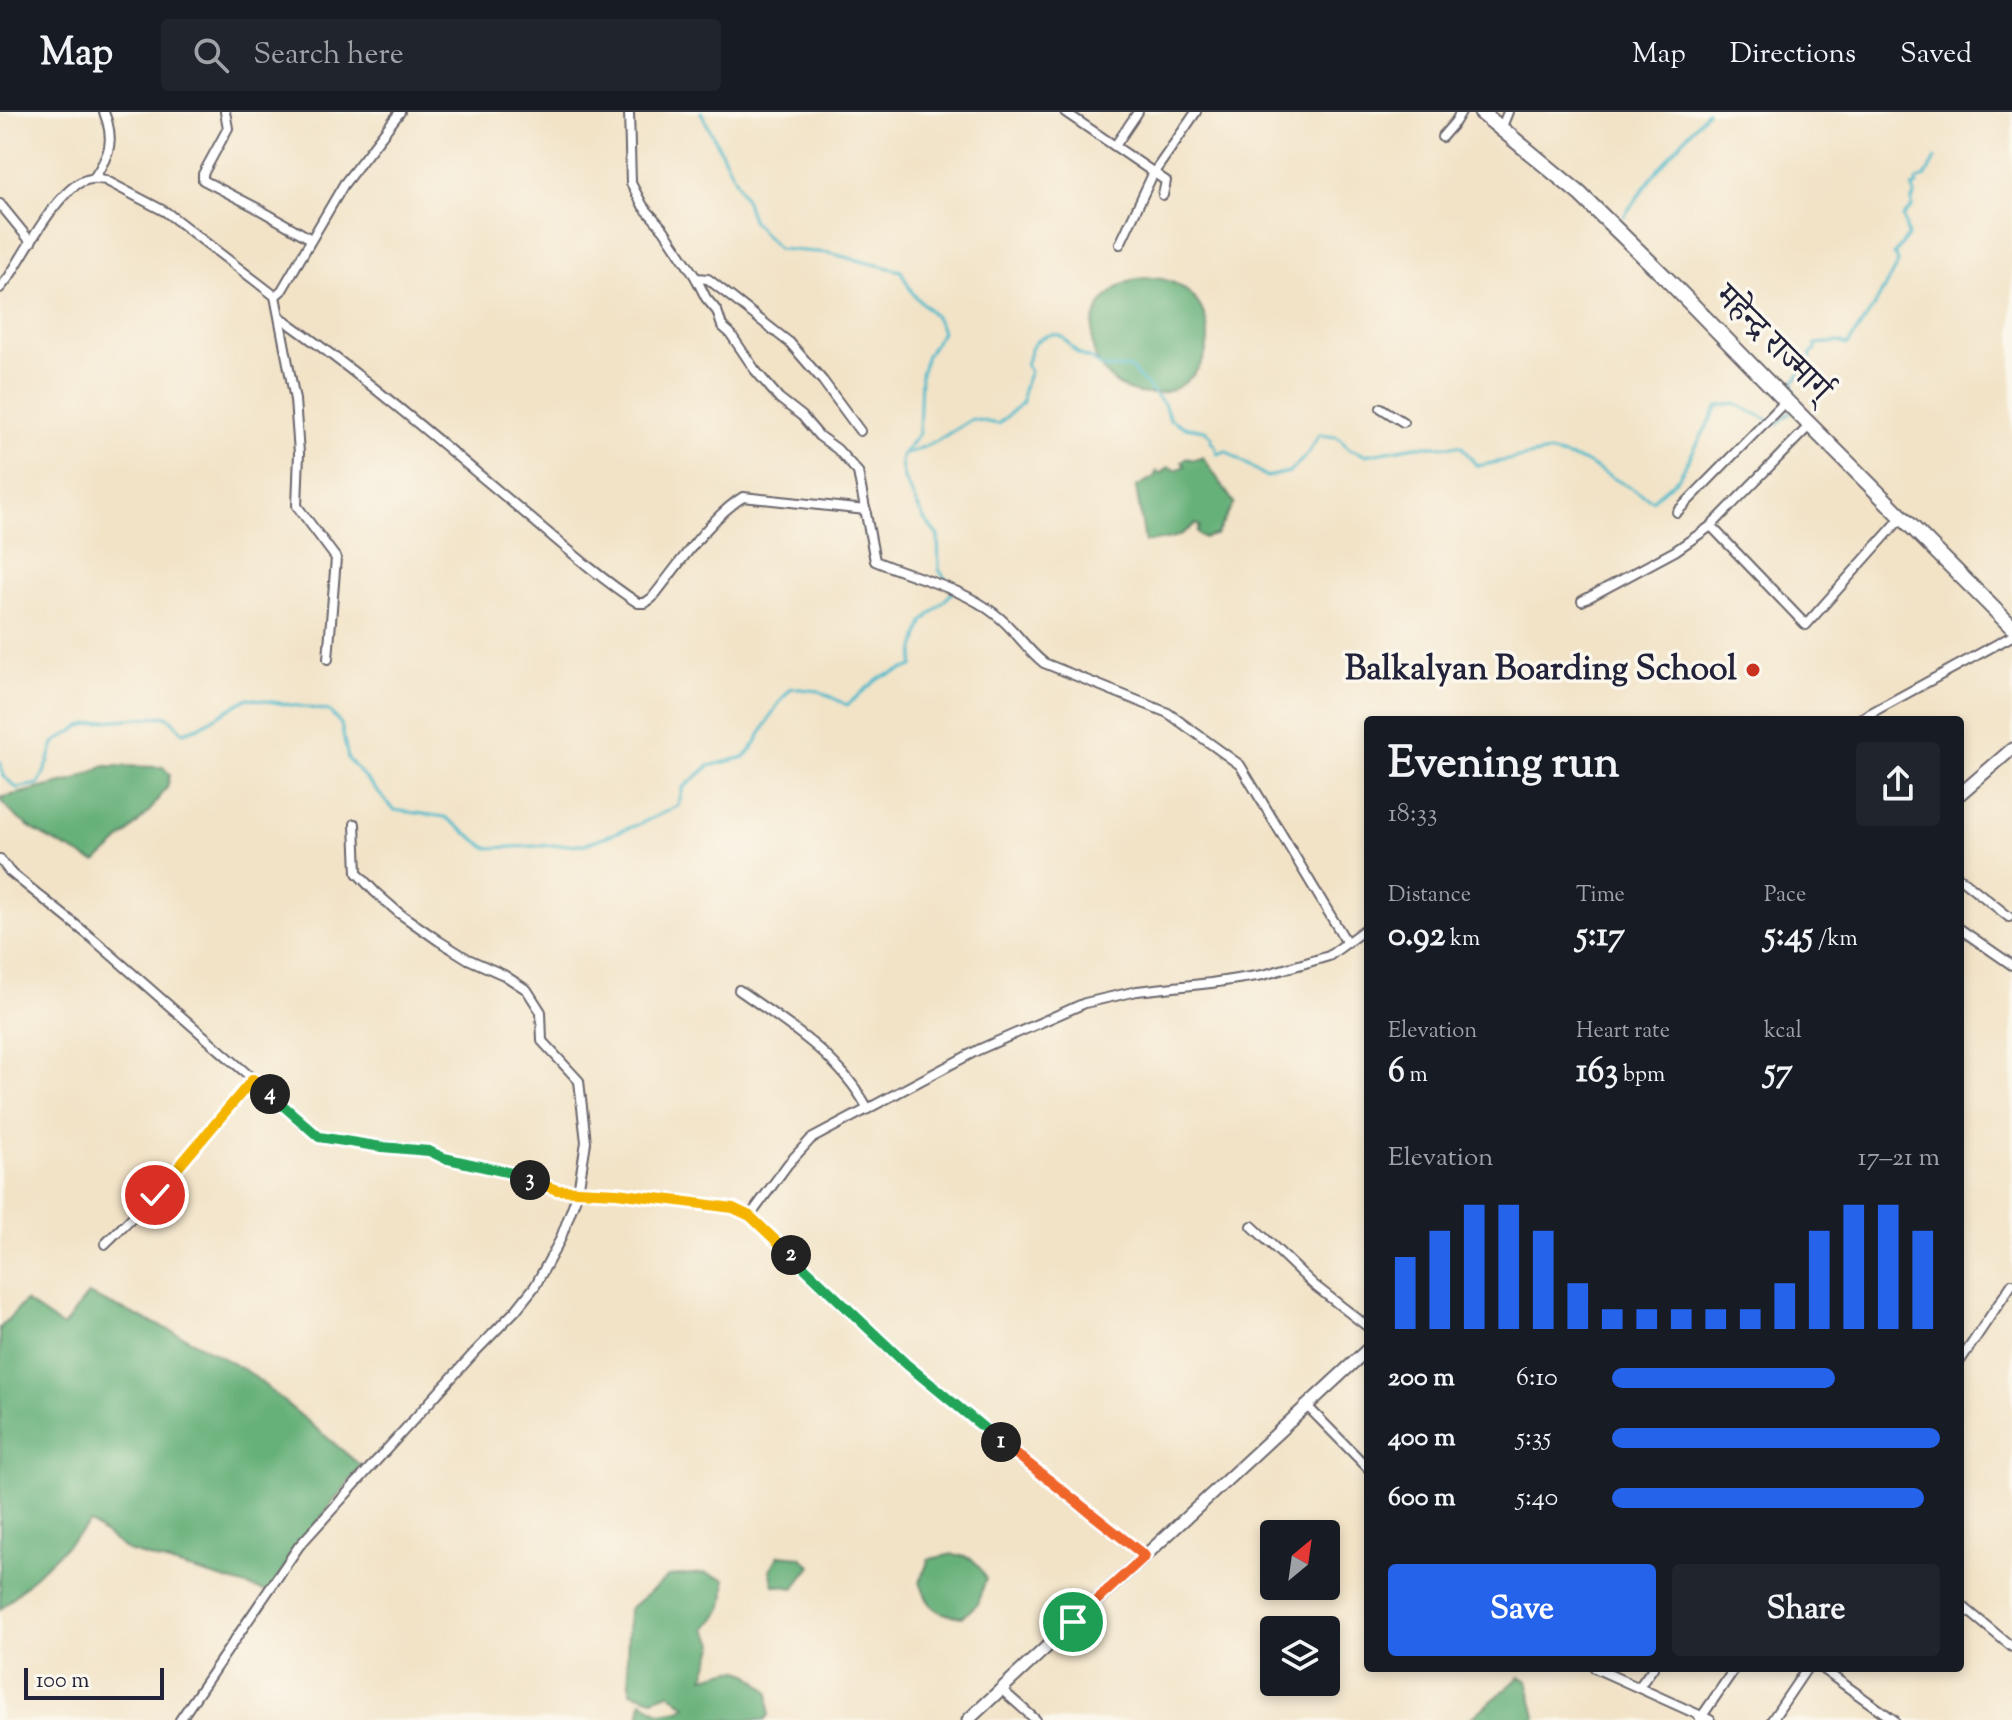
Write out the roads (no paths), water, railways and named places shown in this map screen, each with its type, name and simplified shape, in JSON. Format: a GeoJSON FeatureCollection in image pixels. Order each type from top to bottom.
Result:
{"type":"FeatureCollection","features":[{"type":"Feature","properties":{"kind":"highway","name":"महेन्द्र राज्मार्ग्"},"geometry":{"type":"LineString","coordinates":[[1481,112],[1580,194],[2012,627]]}},
{"type":"Feature","properties":{"kind":"street"},"geometry":{"type":"LineString","coordinates":[[94,178],[106,161],[111,144],[104,112]]}},
{"type":"Feature","properties":{"kind":"street"},"geometry":{"type":"LineString","coordinates":[[225,112],[228,128],[203,174],[203,180],[311,239]]}},
{"type":"Feature","properties":{"kind":"street"},"geometry":{"type":"LineString","coordinates":[[275,296],[282,290],[344,184],[400,112]]}},
{"type":"Feature","properties":{"kind":"street"},"geometry":{"type":"LineString","coordinates":[[629,112],[633,189],[664,230],[717,311],[722,326],[755,370],[779,398],[802,416],[858,472],[875,561],[967,595],[1012,628],[1030,652],[1044,663],[1168,713],[1240,765],[1347,943]]}},
{"type":"Feature","properties":{"kind":"street"},"geometry":{"type":"LineString","coordinates":[[1065,112],[1078,116],[1166,181],[1163,195]]}},
{"type":"Feature","properties":{"kind":"street"},"geometry":{"type":"LineString","coordinates":[[1115,146],[1138,112]]}},
{"type":"Feature","properties":{"kind":"street"},"geometry":{"type":"LineString","coordinates":[[1120,244],[1153,174],[1196,112]]}},
{"type":"Feature","properties":{"kind":"street"},"geometry":{"type":"LineString","coordinates":[[1442,137],[1461,112]]}},
{"type":"Feature","properties":{"kind":"street"},"geometry":{"type":"LineString","coordinates":[[1501,129],[1508,112]]}},
{"type":"Feature","properties":{"kind":"street"},"geometry":{"type":"LineString","coordinates":[[0,288],[62,196],[79,183],[94,178],[105,180],[166,212],[275,296],[295,400],[299,453],[297,506],[336,558],[328,659]]}},
{"type":"Feature","properties":{"kind":"street"},"geometry":{"type":"LineString","coordinates":[[0,204],[31,242]]}},
{"type":"Feature","properties":{"kind":"street"},"geometry":{"type":"LineString","coordinates":[[696,278],[708,279],[790,343],[860,431]]}},
{"type":"Feature","properties":{"kind":"street"},"geometry":{"type":"LineString","coordinates":[[280,317],[414,420],[638,603],[652,598],[702,536],[731,504],[743,497],[866,510]]}},
{"type":"Feature","properties":{"kind":"street"},"geometry":{"type":"LineString","coordinates":[[1677,512],[1786,401]]}},
{"type":"Feature","properties":{"kind":"street"},"geometry":{"type":"LineString","coordinates":[[1381,408],[1403,422]]}},
{"type":"Feature","properties":{"kind":"street"},"geometry":{"type":"LineString","coordinates":[[1582,601],[1675,551],[1711,526],[1810,425]]}},
{"type":"Feature","properties":{"kind":"street"},"geometry":{"type":"LineString","coordinates":[[1711,526],[1806,625],[1902,517]]}},
{"type":"Feature","properties":{"kind":"street"},"geometry":{"type":"LineString","coordinates":[[1865,716],[2012,636]]}},
{"type":"Feature","properties":{"kind":"street"},"geometry":{"type":"LineString","coordinates":[[1964,791],[2012,749]]}},
{"type":"Feature","properties":{"kind":"street"},"geometry":{"type":"LineString","coordinates":[[180,1720],[299,1546],[535,1286],[560,1240],[578,1192],[586,1142],[579,1081],[542,1041],[541,1012],[527,990],[439,941],[375,892],[357,873],[355,824]]}},
{"type":"Feature","properties":{"kind":"street"},"geometry":{"type":"LineString","coordinates":[[0,859],[9,871],[102,947],[319,1137],[429,1151],[454,1161],[511,1173],[557,1190],[617,1193],[719,1206],[750,1216],[905,1363],[1145,1556]]}},
{"type":"Feature","properties":{"kind":"street"},"geometry":{"type":"LineString","coordinates":[[1964,881],[2009,917]]}},
{"type":"Feature","properties":{"kind":"street"},"geometry":{"type":"LineString","coordinates":[[750,1216],[788,1164],[811,1139],[978,1050],[1085,1003],[1137,991],[1263,975],[1329,956],[1364,930]]}},
{"type":"Feature","properties":{"kind":"street"},"geometry":{"type":"LineString","coordinates":[[1964,932],[2012,965]]}},
{"type":"Feature","properties":{"kind":"street"},"geometry":{"type":"LineString","coordinates":[[739,990],[809,1040],[832,1061],[858,1090],[868,1109]]}},
{"type":"Feature","properties":{"kind":"street"},"geometry":{"type":"LineString","coordinates":[[105,1244],[155,1195],[253,1079]]}},
{"type":"Feature","properties":{"kind":"street"},"geometry":{"type":"LineString","coordinates":[[1252,1226],[1314,1285],[1364,1324]]}},
{"type":"Feature","properties":{"kind":"street"},"geometry":{"type":"LineString","coordinates":[[1964,1355],[2012,1284]]}},
{"type":"Feature","properties":{"kind":"street"},"geometry":{"type":"LineString","coordinates":[[968,1720],[1364,1353]]}},
{"type":"Feature","properties":{"kind":"street"},"geometry":{"type":"LineString","coordinates":[[1307,1406],[1364,1464]]}},
{"type":"Feature","properties":{"kind":"street"},"geometry":{"type":"LineString","coordinates":[[1964,1607],[2012,1647]]}},
{"type":"Feature","properties":{"kind":"street"},"geometry":{"type":"LineString","coordinates":[[1604,1672],[1704,1719],[1733,1672]]}},
{"type":"Feature","properties":{"kind":"street"},"geometry":{"type":"LineString","coordinates":[[1639,1687],[1650,1672]]}},
{"type":"Feature","properties":{"kind":"street"},"geometry":{"type":"LineString","coordinates":[[1772,1720],[1804,1672]]}},
{"type":"Feature","properties":{"kind":"street"},"geometry":{"type":"LineString","coordinates":[[1827,1672],[1894,1720]]}},
{"type":"Feature","properties":{"kind":"street"},"geometry":{"type":"LineString","coordinates":[[1001,1689],[1036,1720]]}},
{"type":"Feature","properties":{"kind":"waterway"},"geometry":{"type":"LineString","coordinates":[[701,112],[745,199],[753,222],[778,249],[829,253],[901,271],[914,295],[937,320],[942,332],[927,355],[921,374],[919,433],[902,456],[901,463],[904,479],[924,519],[938,536],[939,570],[950,585]]}},
{"type":"Feature","properties":{"kind":"waterway"},"geometry":{"type":"LineString","coordinates":[[1624,216],[1655,173],[1707,112]]}},
{"type":"Feature","properties":{"kind":"waterway"},"geometry":{"type":"LineString","coordinates":[[1794,398],[1793,383],[1809,362],[1816,344],[1838,342],[1848,345],[1875,305],[1898,262],[1894,254],[1908,236],[1903,217],[1912,207],[1915,194],[1912,187],[1925,177],[1935,159]]}},
{"type":"Feature","properties":{"kind":"waterway"},"geometry":{"type":"LineString","coordinates":[[906,454],[935,442],[972,419],[998,424],[1023,402],[1023,390],[1030,371],[1026,366],[1032,348],[1041,338],[1053,335],[1062,337],[1077,353],[1101,366],[1129,367],[1164,404],[1170,419],[1184,427],[1205,430],[1212,437],[1217,454],[1226,451],[1267,477],[1289,472],[1307,455],[1319,435],[1337,437],[1350,449],[1365,455],[1416,446],[1461,446],[1477,466],[1549,452],[1583,461],[1652,500],[1679,477],[1718,406],[1736,404],[1777,424],[1791,412]]}},
{"type":"Feature","properties":{"kind":"waterway"},"geometry":{"type":"LineString","coordinates":[[0,761],[3,776],[17,788],[39,784],[54,743],[81,726],[167,716],[183,732],[199,727],[248,698],[329,711],[341,724],[348,759],[394,810],[445,817],[487,848],[585,844],[678,806],[683,788],[709,766],[745,757],[791,688],[819,691],[847,705],[879,678],[913,666],[923,622],[954,591]]}},
{"type":"Feature","properties":{"kind":"place","name":"Balkalyan Boarding School"},"geometry":{"type":"Point","coordinates":[1753,670]}}]}
